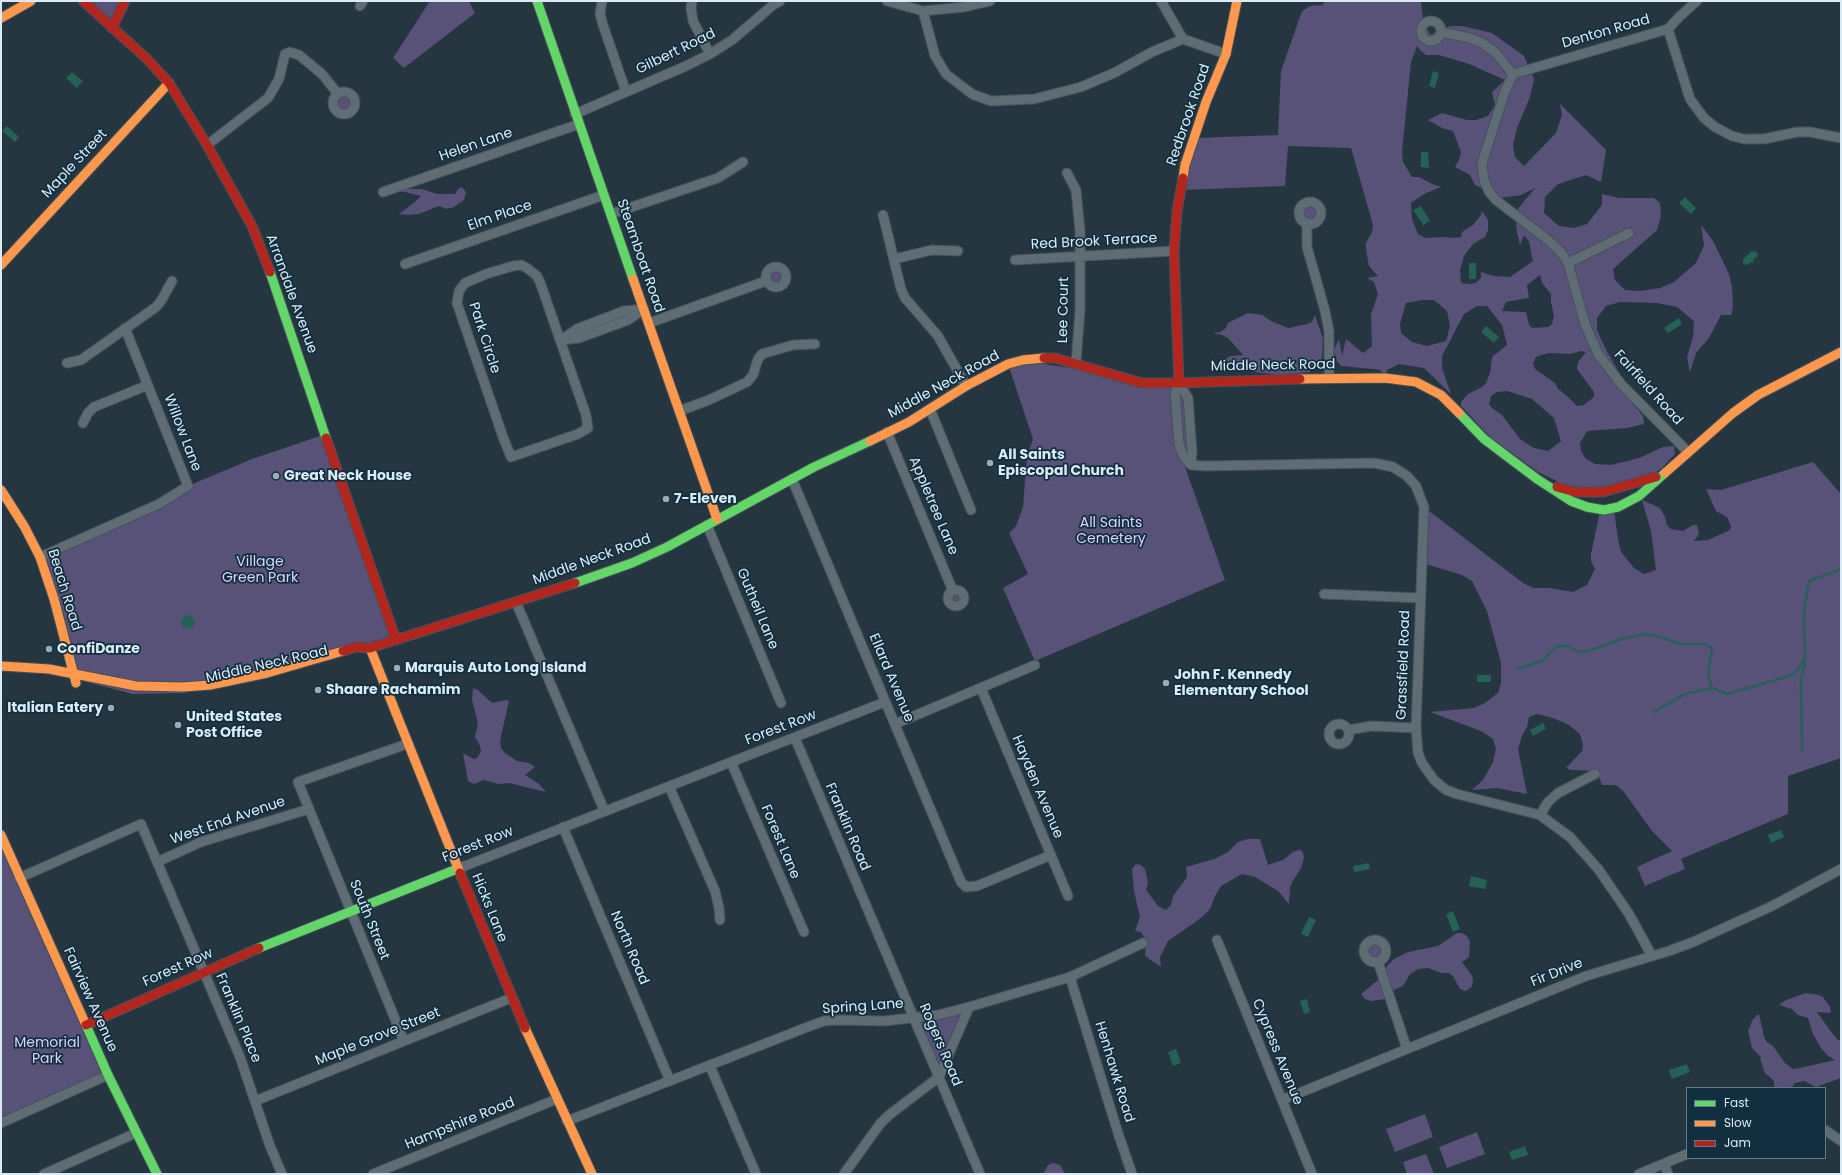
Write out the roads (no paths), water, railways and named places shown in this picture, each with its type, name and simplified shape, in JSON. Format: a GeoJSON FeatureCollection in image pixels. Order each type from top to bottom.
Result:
{"type":"FeatureCollection","features":[{"type":"Feature","properties":{"kind":"main road"},"geometry":{"type":"LineString","coordinates":[[1,18],[31,1]]}},
{"type":"Feature","properties":{"kind":"main road","name":"Arrandale Avenue"},"geometry":{"type":"LineString","coordinates":[[83,1],[146,58],[169,83],[207,145],[252,226],[260,244],[396,640]]}},
{"type":"Feature","properties":{"kind":"main road"},"geometry":{"type":"LineString","coordinates":[[112,28],[125,1]]}},
{"type":"Feature","properties":{"kind":"main road","name":"Steamboat Road"},"geometry":{"type":"LineString","coordinates":[[537,1],[717,519]]}},
{"type":"Feature","properties":{"kind":"main road","name":"Redbrook Road"},"geometry":{"type":"LineString","coordinates":[[1179,383],[1174,251],[1175,225],[1185,165],[1226,54],[1237,1]]}},
{"type":"Feature","properties":{"kind":"main road","name":"Maple Street"},"geometry":{"type":"LineString","coordinates":[[1,265],[169,83]]}},
{"type":"Feature","properties":{"kind":"main road","name":"Middle Neck Road"},"geometry":{"type":"LineString","coordinates":[[1,666],[49,670],[131,686],[183,687],[210,685],[267,673],[356,647],[370,648],[516,602],[632,563],[666,547],[792,479],[887,432],[930,409],[966,386],[1008,364],[1023,360],[1055,358],[1142,383],[1329,378],[1402,379],[1416,382],[1431,388],[1441,395],[1484,439],[1537,479],[1571,501],[1587,507],[1604,510],[1618,507],[1639,496],[1733,413],[1758,395],[1841,352]]}},
{"type":"Feature","properties":{"kind":"main road","name":"Middle Neck Road"},"geometry":{"type":"LineString","coordinates":[[1537,479],[1560,489],[1575,492],[1603,492],[1636,484],[1660,476]]}},
{"type":"Feature","properties":{"kind":"main road","name":"Beach Road"},"geometry":{"type":"LineString","coordinates":[[1,490],[24,526],[40,557],[54,599],[76,683]]}},
{"type":"Feature","properties":{"kind":"main road","name":"Middle Neck Road"},"geometry":{"type":"LineString","coordinates":[[360,656],[370,648]]}},
{"type":"Feature","properties":{"kind":"main road","name":"Hicks Lane"},"geometry":{"type":"LineString","coordinates":[[370,648],[407,744],[511,998],[592,1174]]}},
{"type":"Feature","properties":{"kind":"main road","name":"Middle Neck Road"},"geometry":{"type":"LineString","coordinates":[[174,697],[211,694],[238,689],[324,666]]}},
{"type":"Feature","properties":{"kind":"main road"},"geometry":{"type":"LineString","coordinates":[[1,675],[43,678]]}},
{"type":"Feature","properties":{"kind":"main road"},"geometry":{"type":"LineString","coordinates":[[58,680],[113,691]]}},
{"type":"Feature","properties":{"kind":"main road"},"geometry":{"type":"LineString","coordinates":[[126,694],[151,696]]}},
{"type":"Feature","properties":{"kind":"main road","name":"Fairview Avenue"},"geometry":{"type":"LineString","coordinates":[[1,836],[108,1074],[157,1174]]}},
{"type":"Feature","properties":{"kind":"main road","name":"Forest Row"},"geometry":{"type":"LineString","coordinates":[[86,1025],[254,950],[458,868]]}},
{"type":"Feature","properties":{"kind":"street"},"geometry":{"type":"LineString","coordinates":[[602,1],[600,14],[626,92]]}},
{"type":"Feature","properties":{"kind":"street"},"geometry":{"type":"LineString","coordinates":[[692,1],[691,8],[693,21],[710,54]]}},
{"type":"Feature","properties":{"kind":"street","name":"Gilbert Road"},"geometry":{"type":"LineString","coordinates":[[575,114],[686,66],[710,54],[732,40],[773,5],[780,1]]}},
{"type":"Feature","properties":{"kind":"street"},"geometry":{"type":"LineString","coordinates":[[887,1],[923,11],[964,8],[990,1]]}},
{"type":"Feature","properties":{"kind":"street"},"geometry":{"type":"LineString","coordinates":[[1161,1],[1183,39],[1226,54]]}},
{"type":"Feature","properties":{"kind":"street","name":"Denton Road"},"geometry":{"type":"LineString","coordinates":[[1513,74],[1668,29],[1679,16],[1697,1]]}},
{"type":"Feature","properties":{"kind":"street"},"geometry":{"type":"LineString","coordinates":[[923,11],[935,56],[946,74],[972,94],[992,101],[1034,99],[1081,87],[1114,73],[1152,52],[1183,39]]}},
{"type":"Feature","properties":{"kind":"street"},"geometry":{"type":"LineString","coordinates":[[1668,29],[1690,99],[1704,118],[1715,127],[1732,136],[1753,140],[1797,132],[1810,132],[1841,138]]}},
{"type":"Feature","properties":{"kind":"street"},"geometry":{"type":"LineString","coordinates":[[1441,32],[1470,38],[1482,43],[1496,53],[1513,74]]}},
{"type":"Feature","properties":{"kind":"street"},"geometry":{"type":"LineString","coordinates":[[207,145],[268,98],[279,79],[285,54],[290,52],[299,56],[322,74],[338,94]]}},
{"type":"Feature","properties":{"kind":"street","name":"Fairfield Road"},"geometry":{"type":"LineString","coordinates":[[1513,74],[1504,94],[1484,157],[1482,165],[1484,180],[1496,200],[1560,251],[1568,263],[1585,324],[1598,354],[1622,385],[1688,452]]}},
{"type":"Feature","properties":{"kind":"street","name":"Helen Lane"},"geometry":{"type":"LineString","coordinates":[[383,192],[579,124]]}},
{"type":"Feature","properties":{"kind":"street"},"geometry":{"type":"LineString","coordinates":[[611,214],[718,178],[742,162]]}},
{"type":"Feature","properties":{"kind":"street","name":"Lee Court"},"geometry":{"type":"LineString","coordinates":[[1067,173],[1076,190],[1080,231],[1080,310],[1076,363]]}},
{"type":"Feature","properties":{"kind":"street","name":"Elm Place"},"geometry":{"type":"LineString","coordinates":[[405,264],[604,195]]}},
{"type":"Feature","properties":{"kind":"street"},"geometry":{"type":"LineString","coordinates":[[883,215],[904,298],[938,336],[966,386]]}},
{"type":"Feature","properties":{"kind":"street"},"geometry":{"type":"LineString","coordinates":[[1307,223],[1307,251],[1325,311],[1329,331],[1329,378]]}},
{"type":"Feature","properties":{"kind":"street"},"geometry":{"type":"LineString","coordinates":[[1568,263],[1629,233]]}},
{"type":"Feature","properties":{"kind":"street"},"geometry":{"type":"LineString","coordinates":[[894,259],[932,250],[958,251]]}},
{"type":"Feature","properties":{"kind":"street","name":"Red Brook Terrace"},"geometry":{"type":"LineString","coordinates":[[1015,260],[1174,251]]}},
{"type":"Feature","properties":{"kind":"street","name":"Park Circle"},"geometry":{"type":"LineString","coordinates":[[521,265],[537,276],[561,340],[586,415],[588,428],[578,434],[511,457],[459,313],[457,303],[459,291],[465,283],[486,274],[521,265]]}},
{"type":"Feature","properties":{"kind":"street"},"geometry":{"type":"LineString","coordinates":[[66,363],[81,360],[156,307],[172,281]]}},
{"type":"Feature","properties":{"kind":"street"},"geometry":{"type":"LineString","coordinates":[[649,323],[766,281]]}},
{"type":"Feature","properties":{"kind":"street"},"geometry":{"type":"LineString","coordinates":[[561,340],[579,338],[621,323],[644,309]]}},
{"type":"Feature","properties":{"kind":"street","name":"Willow Lane"},"geometry":{"type":"LineString","coordinates":[[40,557],[159,504],[188,486],[125,328]]}},
{"type":"Feature","properties":{"kind":"street"},"geometry":{"type":"LineString","coordinates":[[679,411],[709,400],[747,382],[753,375],[758,359],[762,354],[793,345],[815,344]]}},
{"type":"Feature","properties":{"kind":"street"},"geometry":{"type":"LineString","coordinates":[[1179,383],[1188,398],[1192,451],[1191,465]]}},
{"type":"Feature","properties":{"kind":"street"},"geometry":{"type":"LineString","coordinates":[[1179,383],[1175,393],[1179,444],[1183,456],[1191,465]]}},
{"type":"Feature","properties":{"kind":"street"},"geometry":{"type":"LineString","coordinates":[[83,423],[88,413],[94,407],[148,385]]}},
{"type":"Feature","properties":{"kind":"street"},"geometry":{"type":"LineString","coordinates":[[930,409],[971,510]]}},
{"type":"Feature","properties":{"kind":"street","name":"Appletree Lane"},"geometry":{"type":"LineString","coordinates":[[887,432],[953,591]]}},
{"type":"Feature","properties":{"kind":"street","name":"Grassfield Road"},"geometry":{"type":"LineString","coordinates":[[1191,465],[1374,463],[1393,467],[1408,476],[1416,486],[1424,507],[1416,728],[1418,754],[1422,763],[1429,775],[1439,785],[1457,794],[1540,815],[1570,837],[1599,870],[1629,914],[1652,956]]}},
{"type":"Feature","properties":{"kind":"street","name":"Ellard Avenue"},"geometry":{"type":"LineString","coordinates":[[792,479],[961,882],[966,887],[977,886],[1051,855]]}},
{"type":"Feature","properties":{"kind":"street","name":"Gutheil Lane"},"geometry":{"type":"LineString","coordinates":[[707,525],[781,703]]}},
{"type":"Feature","properties":{"kind":"street"},"geometry":{"type":"LineString","coordinates":[[1324,594],[1421,598]]}},
{"type":"Feature","properties":{"kind":"street"},"geometry":{"type":"LineString","coordinates":[[516,602],[604,810]]}},
{"type":"Feature","properties":{"kind":"street"},"geometry":{"type":"LineString","coordinates":[[895,724],[1035,665]]}},
{"type":"Feature","properties":{"kind":"street","name":"Hayden Avenue"},"geometry":{"type":"LineString","coordinates":[[981,688],[1068,896]]}},
{"type":"Feature","properties":{"kind":"street","name":"Forest Row"},"geometry":{"type":"LineString","coordinates":[[458,868],[604,810],[886,702]]}},
{"type":"Feature","properties":{"kind":"street"},"geometry":{"type":"LineString","coordinates":[[1349,730],[1371,726],[1416,728]]}},
{"type":"Feature","properties":{"kind":"street","name":"Franklin Road"},"geometry":{"type":"LineString","coordinates":[[795,738],[875,928]]}},
{"type":"Feature","properties":{"kind":"street","name":"South Street"},"geometry":{"type":"LineString","coordinates":[[404,1041],[298,782],[407,744]]}},
{"type":"Feature","properties":{"kind":"street","name":"Forest Lane"},"geometry":{"type":"LineString","coordinates":[[731,762],[804,932]]}},
{"type":"Feature","properties":{"kind":"street"},"geometry":{"type":"LineString","coordinates":[[1540,815],[1548,802],[1558,793],[1595,774]]}},
{"type":"Feature","properties":{"kind":"street"},"geometry":{"type":"LineString","coordinates":[[669,786],[715,891],[720,920]]}},
{"type":"Feature","properties":{"kind":"street","name":"West End Avenue"},"geometry":{"type":"LineString","coordinates":[[157,862],[201,842],[309,809]]}},
{"type":"Feature","properties":{"kind":"street","name":"Franklin Place"},"geometry":{"type":"LineString","coordinates":[[19,878],[141,824],[240,1057],[270,1146],[282,1174]]}},
{"type":"Feature","properties":{"kind":"street","name":"North Road"},"geometry":{"type":"LineString","coordinates":[[563,827],[670,1081]]}},
{"type":"Feature","properties":{"kind":"street","name":"Fir Drive"},"geometry":{"type":"LineString","coordinates":[[1282,1100],[1586,976],[1693,942],[1772,906],[1841,869]]}},
{"type":"Feature","properties":{"kind":"street","name":"Rogers Road"},"geometry":{"type":"LineString","coordinates":[[875,928],[980,1174]]}},
{"type":"Feature","properties":{"kind":"street","name":"Cypress Avenue"},"geometry":{"type":"LineString","coordinates":[[1217,940],[1312,1174]]}},
{"type":"Feature","properties":{"kind":"street","name":"Spring Lane"},"geometry":{"type":"LineString","coordinates":[[568,1121],[824,1022],[839,1020],[884,1021],[938,1015],[1070,977],[1142,943]]}},
{"type":"Feature","properties":{"kind":"street"},"geometry":{"type":"LineString","coordinates":[[1378,962],[1406,1049]]}},
{"type":"Feature","properties":{"kind":"street","name":"Henhawk Road"},"geometry":{"type":"LineString","coordinates":[[1070,977],[1132,1174]]}},
{"type":"Feature","properties":{"kind":"street","name":"Maple Grove Street"},"geometry":{"type":"LineString","coordinates":[[255,1100],[511,998]]}},
{"type":"Feature","properties":{"kind":"street"},"geometry":{"type":"LineString","coordinates":[[844,1174],[880,1124],[889,1115],[939,1077],[969,1007]]}},
{"type":"Feature","properties":{"kind":"street"},"geometry":{"type":"LineString","coordinates":[[710,1066],[756,1174]]}},
{"type":"Feature","properties":{"kind":"street"},"geometry":{"type":"LineString","coordinates":[[1,1123],[108,1074]]}},
{"type":"Feature","properties":{"kind":"street","name":"Hampshire Road"},"geometry":{"type":"LineString","coordinates":[[373,1174],[557,1099]]}},
{"type":"Feature","properties":{"kind":"street"},"geometry":{"type":"LineString","coordinates":[[1826,1131],[1841,1141]]}},
{"type":"Feature","properties":{"kind":"street"},"geometry":{"type":"LineString","coordinates":[[44,1174],[136,1133]]}},
{"type":"Feature","properties":{"kind":"street"},"geometry":{"type":"LineString","coordinates":[[1639,1174],[1686,1154]]}},
{"type":"Feature","properties":{"kind":"street"},"geometry":{"type":"LineString","coordinates":[[1664,1164],[1668,1174]]}},
{"type":"Feature","properties":{"kind":"waterway"},"geometry":{"type":"LineString","coordinates":[[1518,669],[1544,660],[1549,653],[1558,646],[1568,646],[1578,652],[1589,651],[1624,638],[1647,634],[1664,638],[1679,644],[1705,644],[1712,648],[1708,675],[1712,688],[1727,694],[1793,675],[1805,659],[1804,611],[1809,581],[1841,569]]}},
{"type":"Feature","properties":{"kind":"waterway"},"geometry":{"type":"LineString","coordinates":[[1802,750],[1801,679],[1805,661]]}},
{"type":"Feature","properties":{"kind":"waterway"},"geometry":{"type":"LineString","coordinates":[[1654,712],[1685,694],[1712,688]]}},
{"type":"Feature","properties":{"kind":"place","name":"All Saints Episcopal Church"},"geometry":{"type":"Point","coordinates":[990,463]}},
{"type":"Feature","properties":{"kind":"place","name":"Great Neck House"},"geometry":{"type":"Point","coordinates":[276,476]}},
{"type":"Feature","properties":{"kind":"place","name":"7-Eleven"},"geometry":{"type":"Point","coordinates":[666,499]}},
{"type":"Feature","properties":{"kind":"place","name":"ConfiDanze"},"geometry":{"type":"Point","coordinates":[49,649]}},
{"type":"Feature","properties":{"kind":"place","name":"Marquis Auto Long Island"},"geometry":{"type":"Point","coordinates":[397,668]}},
{"type":"Feature","properties":{"kind":"place","name":"John F. Kennedy Elementary School"},"geometry":{"type":"Point","coordinates":[1166,683]}},
{"type":"Feature","properties":{"kind":"place","name":"Shaare Rachamim"},"geometry":{"type":"Point","coordinates":[318,690]}},
{"type":"Feature","properties":{"kind":"place","name":"Italian Eatery"},"geometry":{"type":"Point","coordinates":[111,708]}},
{"type":"Feature","properties":{"kind":"place","name":"United States Post Office"},"geometry":{"type":"Point","coordinates":[178,725]}},
{"type":"Feature","properties":{"kind":"park label","name":"All Saints Cemetery"},"geometry":{"type":"Point","coordinates":[1111,532]}},
{"type":"Feature","properties":{"kind":"park label","name":"Village Green Park"},"geometry":{"type":"Point","coordinates":[260,570]}},
{"type":"Feature","properties":{"kind":"park label","name":"Memorial Park"},"geometry":{"type":"Point","coordinates":[47,1052]}}]}
